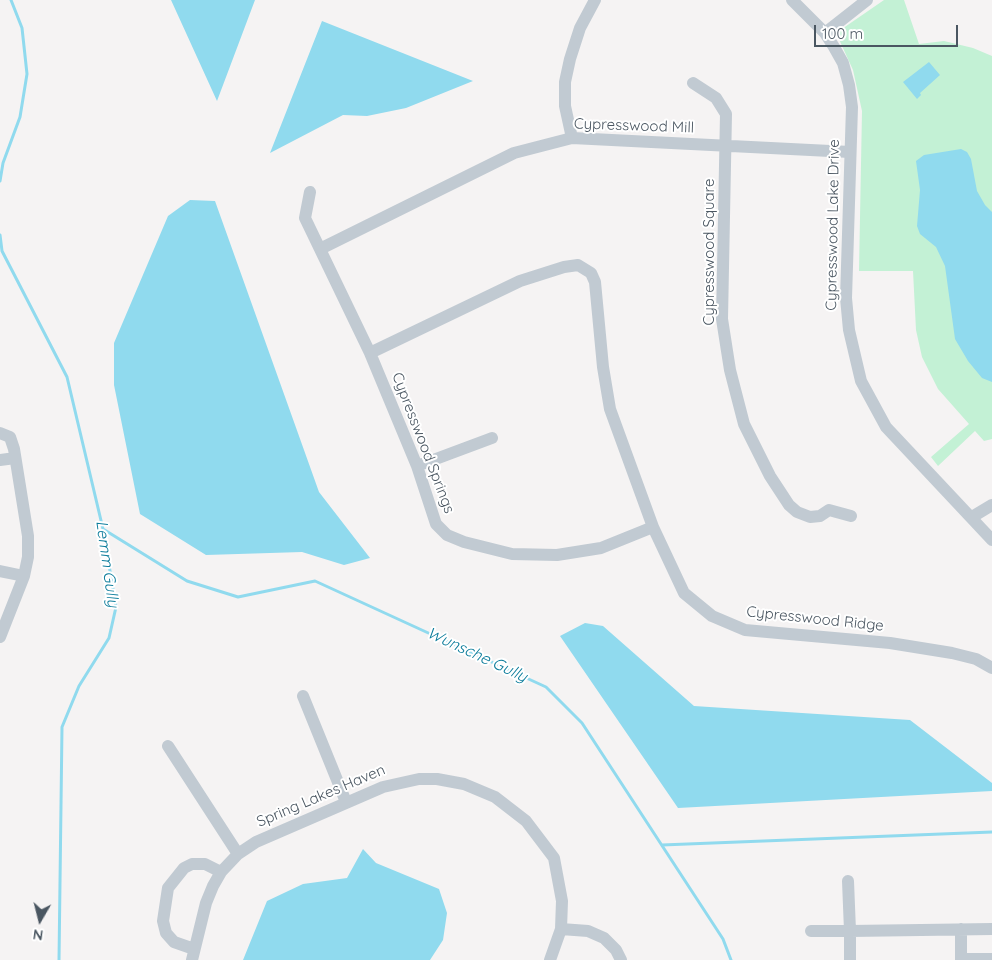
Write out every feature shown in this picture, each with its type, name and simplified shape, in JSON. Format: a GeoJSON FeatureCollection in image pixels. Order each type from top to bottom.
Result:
{"type":"FeatureCollection","features":[{"type":"Feature","properties":{"kind":"street"},"geometry":{"type":"LineString","coordinates":[[572,138],[565,106],[565,82],[580,28],[595,0]]}},
{"type":"Feature","properties":{"kind":"street","name":"Cypresswood Lake Drive"},"geometry":{"type":"LineString","coordinates":[[792,0],[825,34],[843,63],[849,85],[852,107],[846,298],[848,330],[857,370],[872,404],[886,427],[992,540]]}},
{"type":"Feature","properties":{"kind":"street"},"geometry":{"type":"LineString","coordinates":[[825,34],[867,0]]}},
{"type":"Feature","properties":{"kind":"street","name":"Cypresswood Square"},"geometry":{"type":"LineString","coordinates":[[693,83],[716,98],[726,114],[722,319],[730,370],[744,424],[770,476],[789,505],[797,512],[810,517],[820,516],[829,510],[851,516]]}},
{"type":"Feature","properties":{"kind":"street","name":"Cypresswood Mill"},"geometry":{"type":"LineString","coordinates":[[320,249],[514,154],[572,138],[850,152]]}},
{"type":"Feature","properties":{"kind":"street","name":"Cypresswood Springs"},"geometry":{"type":"LineString","coordinates":[[310,192],[305,218],[370,353],[417,466],[436,524],[447,535],[464,542],[512,554],[557,555],[601,548],[653,527]]}},
{"type":"Feature","properties":{"kind":"street","name":"Cypresswood Ridge"},"geometry":{"type":"LineString","coordinates":[[370,353],[520,281],[564,267],[578,265],[591,273],[596,282],[603,367],[610,408],[653,527],[684,593],[712,616],[744,630],[952,652],[976,659],[992,668]]}},
{"type":"Feature","properties":{"kind":"street"},"geometry":{"type":"LineString","coordinates":[[0,433],[10,437],[28,536],[28,557],[24,576],[0,637]]}},
{"type":"Feature","properties":{"kind":"street"},"geometry":{"type":"LineString","coordinates":[[417,466],[492,438]]}},
{"type":"Feature","properties":{"kind":"street"},"geometry":{"type":"LineString","coordinates":[[0,460],[15,458]]}},
{"type":"Feature","properties":{"kind":"street"},"geometry":{"type":"LineString","coordinates":[[972,517],[992,505]]}},
{"type":"Feature","properties":{"kind":"street"},"geometry":{"type":"LineString","coordinates":[[0,571],[24,576]]}},
{"type":"Feature","properties":{"kind":"street"},"geometry":{"type":"LineString","coordinates":[[303,696],[346,802]]}},
{"type":"Feature","properties":{"kind":"street"},"geometry":{"type":"LineString","coordinates":[[168,746],[238,854]]}},
{"type":"Feature","properties":{"kind":"street","name":"Spring Lakes Haven"},"geometry":{"type":"LineString","coordinates":[[193,954],[206,902],[222,872],[238,854],[256,842],[382,787],[419,779],[437,779],[464,784],[494,797],[526,821],[554,858],[562,901],[561,929],[550,960]]}},
{"type":"Feature","properties":{"kind":"street"},"geometry":{"type":"LineString","coordinates":[[193,954],[174,942],[166,933],[163,921],[168,888],[184,868],[192,864],[205,864],[222,872]]}},
{"type":"Feature","properties":{"kind":"street"},"geometry":{"type":"LineString","coordinates":[[848,881],[850,960]]}},
{"type":"Feature","properties":{"kind":"street"},"geometry":{"type":"LineString","coordinates":[[561,929],[588,931],[604,938],[616,950],[621,960]]}},
{"type":"Feature","properties":{"kind":"street"},"geometry":{"type":"LineString","coordinates":[[961,929],[961,959],[992,958]]}},
{"type":"Feature","properties":{"kind":"street"},"geometry":{"type":"LineString","coordinates":[[811,931],[992,929]]}},
{"type":"Feature","properties":{"kind":"green space"},"geometry":{"type":"Polygon","coordinates":[[[884,0],[904,0],[919,44],[944,41],[973,48],[992,56],[992,439],[984,441],[975,431],[938,466],[931,457],[969,424],[938,389],[922,357],[916,330],[913,271],[859,271],[862,111],[853,70],[838,37],[839,31],[884,0]]]}},
{"type":"Feature","properties":{"kind":"water"},"geometry":{"type":"Polygon","coordinates":[[[171,0],[255,0],[217,101],[171,0]]]}},
{"type":"Feature","properties":{"kind":"water"},"geometry":{"type":"Polygon","coordinates":[[[322,21],[473,81],[406,108],[367,116],[343,115],[270,153],[322,21]]]}},
{"type":"Feature","properties":{"kind":"water"},"geometry":{"type":"Polygon","coordinates":[[[929,62],[940,75],[920,93],[921,95],[917,99],[903,82],[929,62]]]}},
{"type":"Feature","properties":{"kind":"water"},"geometry":{"type":"Polygon","coordinates":[[[961,149],[967,152],[971,159],[977,191],[985,205],[992,212],[992,382],[982,378],[968,361],[955,339],[945,266],[936,247],[920,234],[917,226],[920,190],[916,161],[924,155],[961,149]]]}},
{"type":"Feature","properties":{"kind":"water"},"geometry":{"type":"Polygon","coordinates":[[[190,200],[215,201],[319,492],[370,558],[344,565],[302,552],[206,555],[140,514],[114,385],[114,343],[168,216],[190,200]]]}},
{"type":"Feature","properties":{"kind":"water"},"geometry":{"type":"Polygon","coordinates":[[[585,623],[603,626],[694,706],[910,720],[992,783],[992,791],[678,808],[560,636],[585,623]]]}},
{"type":"Feature","properties":{"kind":"water"},"geometry":{"type":"Polygon","coordinates":[[[363,849],[376,863],[439,889],[447,913],[443,940],[430,960],[243,960],[267,901],[303,884],[347,878],[363,849]]]}},
{"type":"Feature","properties":{"kind":"waterway","name":"Lemm Gully"},"geometry":{"type":"LineString","coordinates":[[0,181],[3,163],[20,117],[27,74],[22,28],[11,0]]}},
{"type":"Feature","properties":{"kind":"waterway","name":"Lemm Gully"},"geometry":{"type":"LineString","coordinates":[[0,235],[2,251],[67,377],[103,529],[116,607],[109,638],[79,686],[62,727],[59,960]]}},
{"type":"Feature","properties":{"kind":"waterway","name":"Wunsche Gully"},"geometry":{"type":"LineString","coordinates":[[103,529],[187,581],[238,597],[315,581],[546,687],[582,723],[723,939],[731,960]]}},
{"type":"Feature","properties":{"kind":"waterway"},"geometry":{"type":"LineString","coordinates":[[662,845],[992,832]]}}]}
